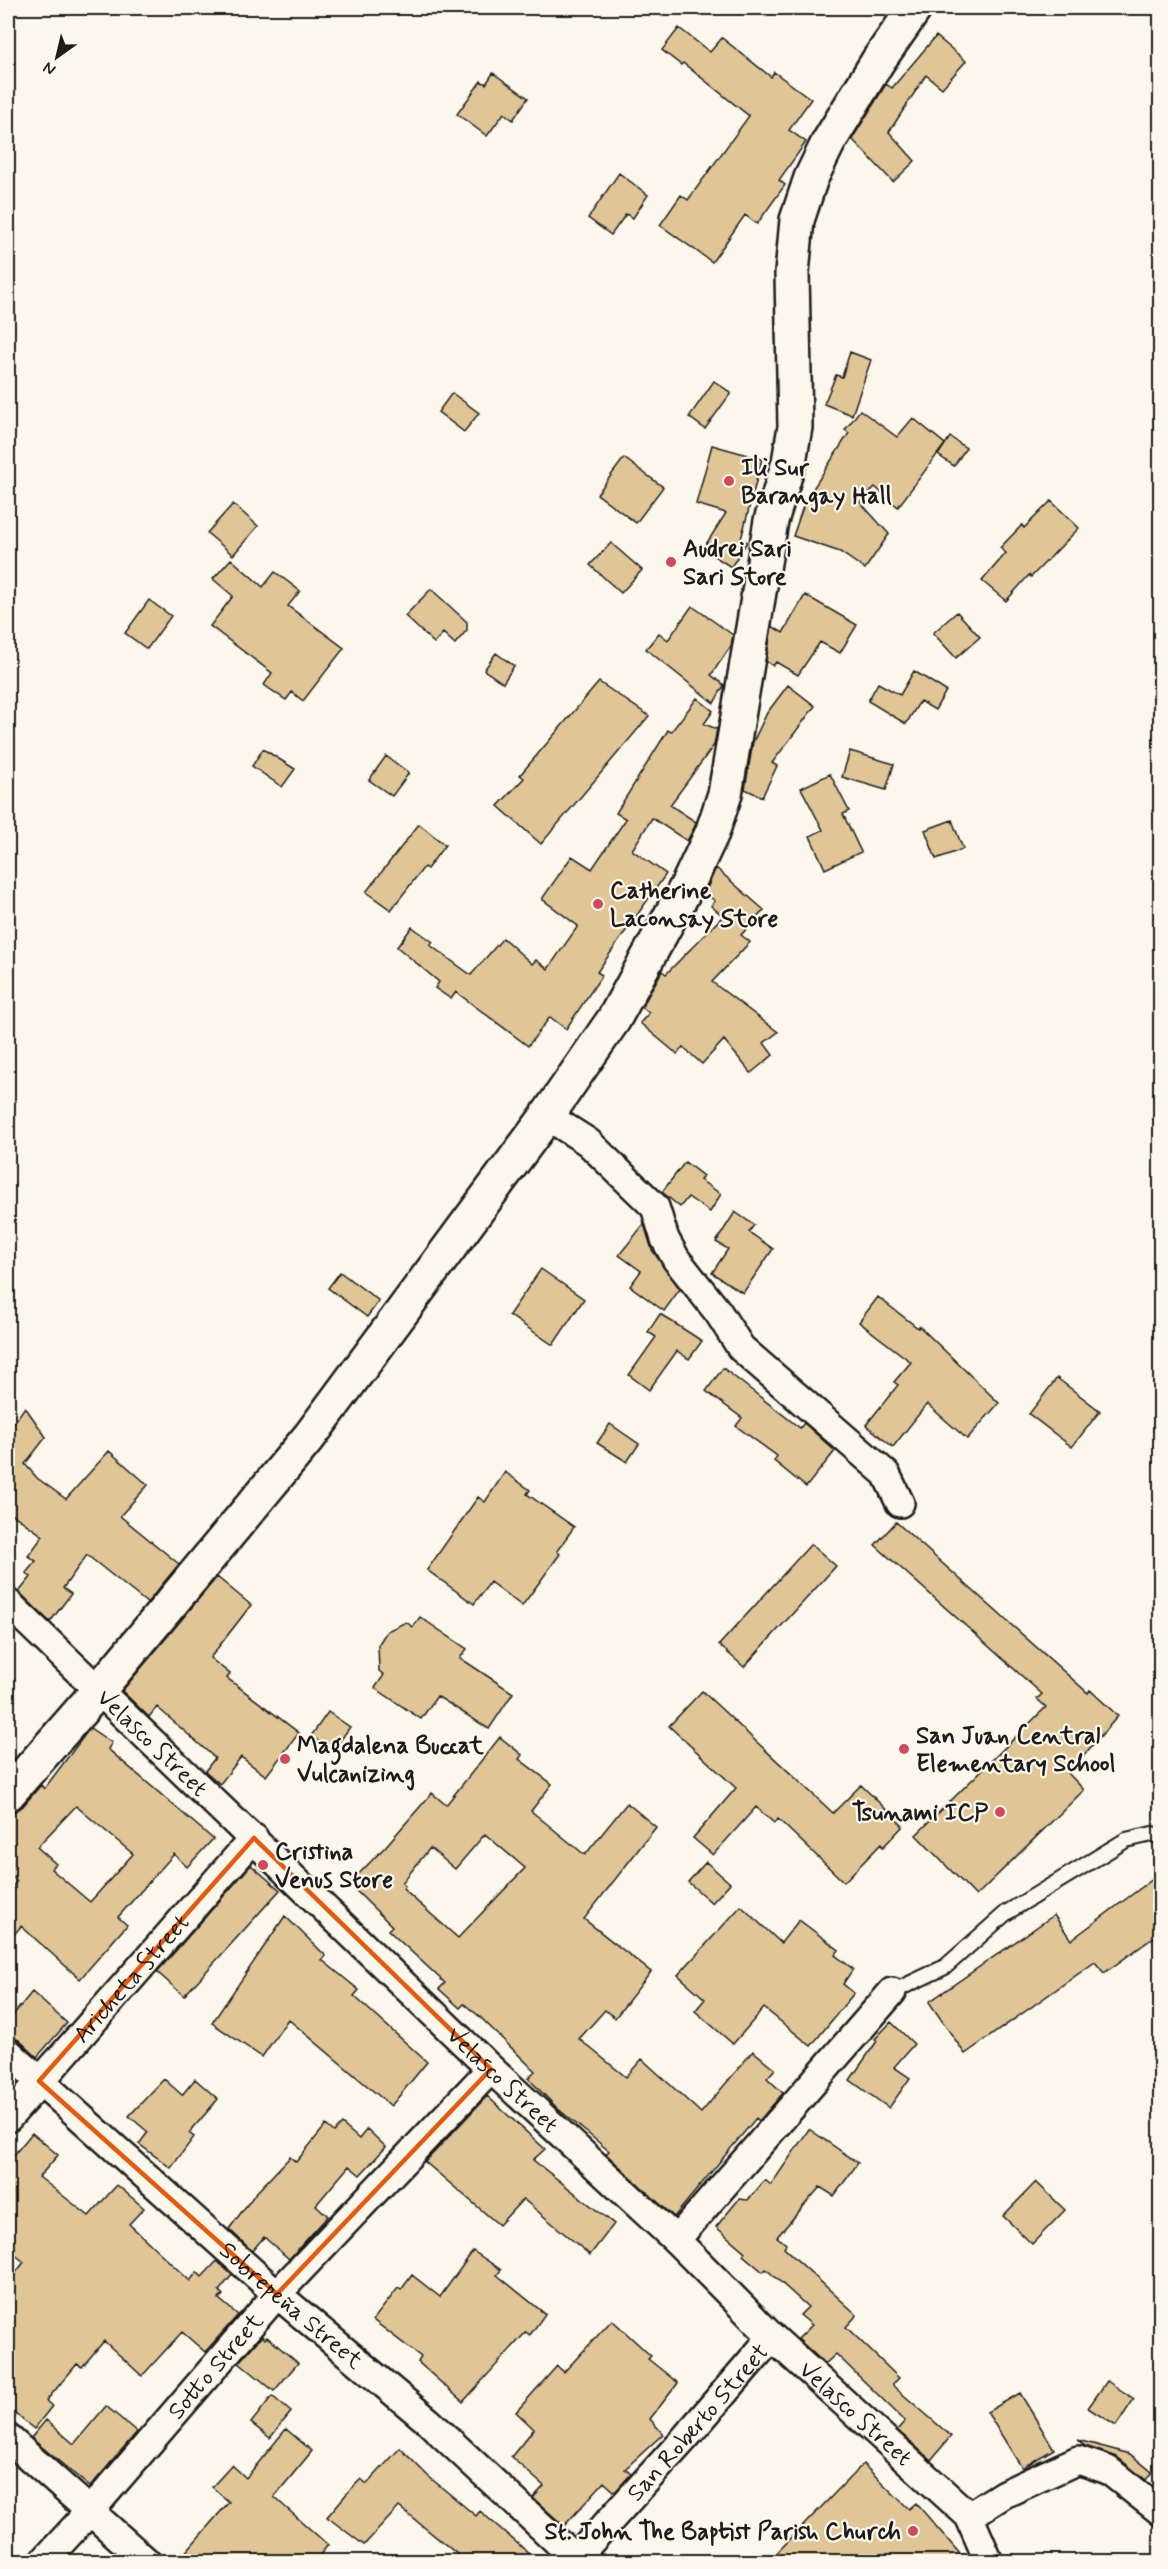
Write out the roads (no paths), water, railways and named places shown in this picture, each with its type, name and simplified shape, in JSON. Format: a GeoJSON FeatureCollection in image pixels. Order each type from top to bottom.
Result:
{"type":"FeatureCollection","features":[{"type":"Feature","properties":{"kind":"street"},"geometry":{"type":"LineString","coordinates":[[8,1794],[98,1691],[310,1436],[547,1116],[614,1019],[687,886],[712,833],[725,794],[771,521],[789,462],[795,427],[792,273],[796,220],[811,178],[828,143],[878,61],[915,8]]}},
{"type":"Feature","properties":{"kind":"street"},"geometry":{"type":"LineString","coordinates":[[547,1116],[588,1142],[656,1207],[665,1239],[676,1259],[718,1312],[741,1348],[886,1474],[900,1503]]}},
{"type":"Feature","properties":{"kind":"street","name":"Velasco Street"},"geometry":{"type":"LineString","coordinates":[[8,1603],[491,2069],[676,2240],[772,2337],[969,2516],[989,2562]]}},
{"type":"Feature","properties":{"kind":"street","name":"Aricheta Street"},"geometry":{"type":"LineString","coordinates":[[8,2118],[254,1838]]}},
{"type":"Feature","properties":{"kind":"street"},"geometry":{"type":"LineString","coordinates":[[676,2240],[892,1992]]}},
{"type":"Feature","properties":{"kind":"street","name":"Sobrepeña Street"},"geometry":{"type":"LineString","coordinates":[[8,2052],[277,2294],[428,2421],[575,2560]]}},
{"type":"Feature","properties":{"kind":"street","name":"Sotto Street"},"geometry":{"type":"LineString","coordinates":[[43,2562],[91,2510],[277,2294],[491,2069]]}},
{"type":"Feature","properties":{"kind":"street","name":"San Roberto Street"},"geometry":{"type":"LineString","coordinates":[[575,2560],[772,2337]]}},
{"type":"Feature","properties":{"kind":"street"},"geometry":{"type":"LineString","coordinates":[[8,2438],[147,2562]]}},
{"type":"Feature","properties":{"kind":"street"},"geometry":{"type":"LineString","coordinates":[[969,2516],[1004,2494],[1078,2460],[1108,2470],[1161,2511]]}},
{"type":"Feature","properties":{"kind":"lane"},"geometry":{"type":"LineString","coordinates":[[892,1992],[945,1967],[1006,1913],[1126,1840],[1152,1834],[1161,1836]]}},
{"type":"Feature","properties":{"kind":"place","name":"Ili Sur Barangay Hall"},"geometry":{"type":"Point","coordinates":[729,481]}},
{"type":"Feature","properties":{"kind":"place","name":"Audrei Sari Sari Store"},"geometry":{"type":"Point","coordinates":[671,562]}},
{"type":"Feature","properties":{"kind":"place","name":"Catherine Laconsay Store"},"geometry":{"type":"Point","coordinates":[598,904]}},
{"type":"Feature","properties":{"kind":"place","name":"San Juan Central Elementary School"},"geometry":{"type":"Point","coordinates":[904,1749]}},
{"type":"Feature","properties":{"kind":"place","name":"Magdalena Buccat Vulcanizing"},"geometry":{"type":"Point","coordinates":[285,1759]}},
{"type":"Feature","properties":{"kind":"place","name":"Tsunami ICP"},"geometry":{"type":"Point","coordinates":[1000,1812]}},
{"type":"Feature","properties":{"kind":"place","name":"Cristina Venus Store"},"geometry":{"type":"Point","coordinates":[263,1865]}},
{"type":"Feature","properties":{"kind":"place","name":"St. John The Baptist Parish Church"},"geometry":{"type":"Point","coordinates":[913,2531]}}]}
